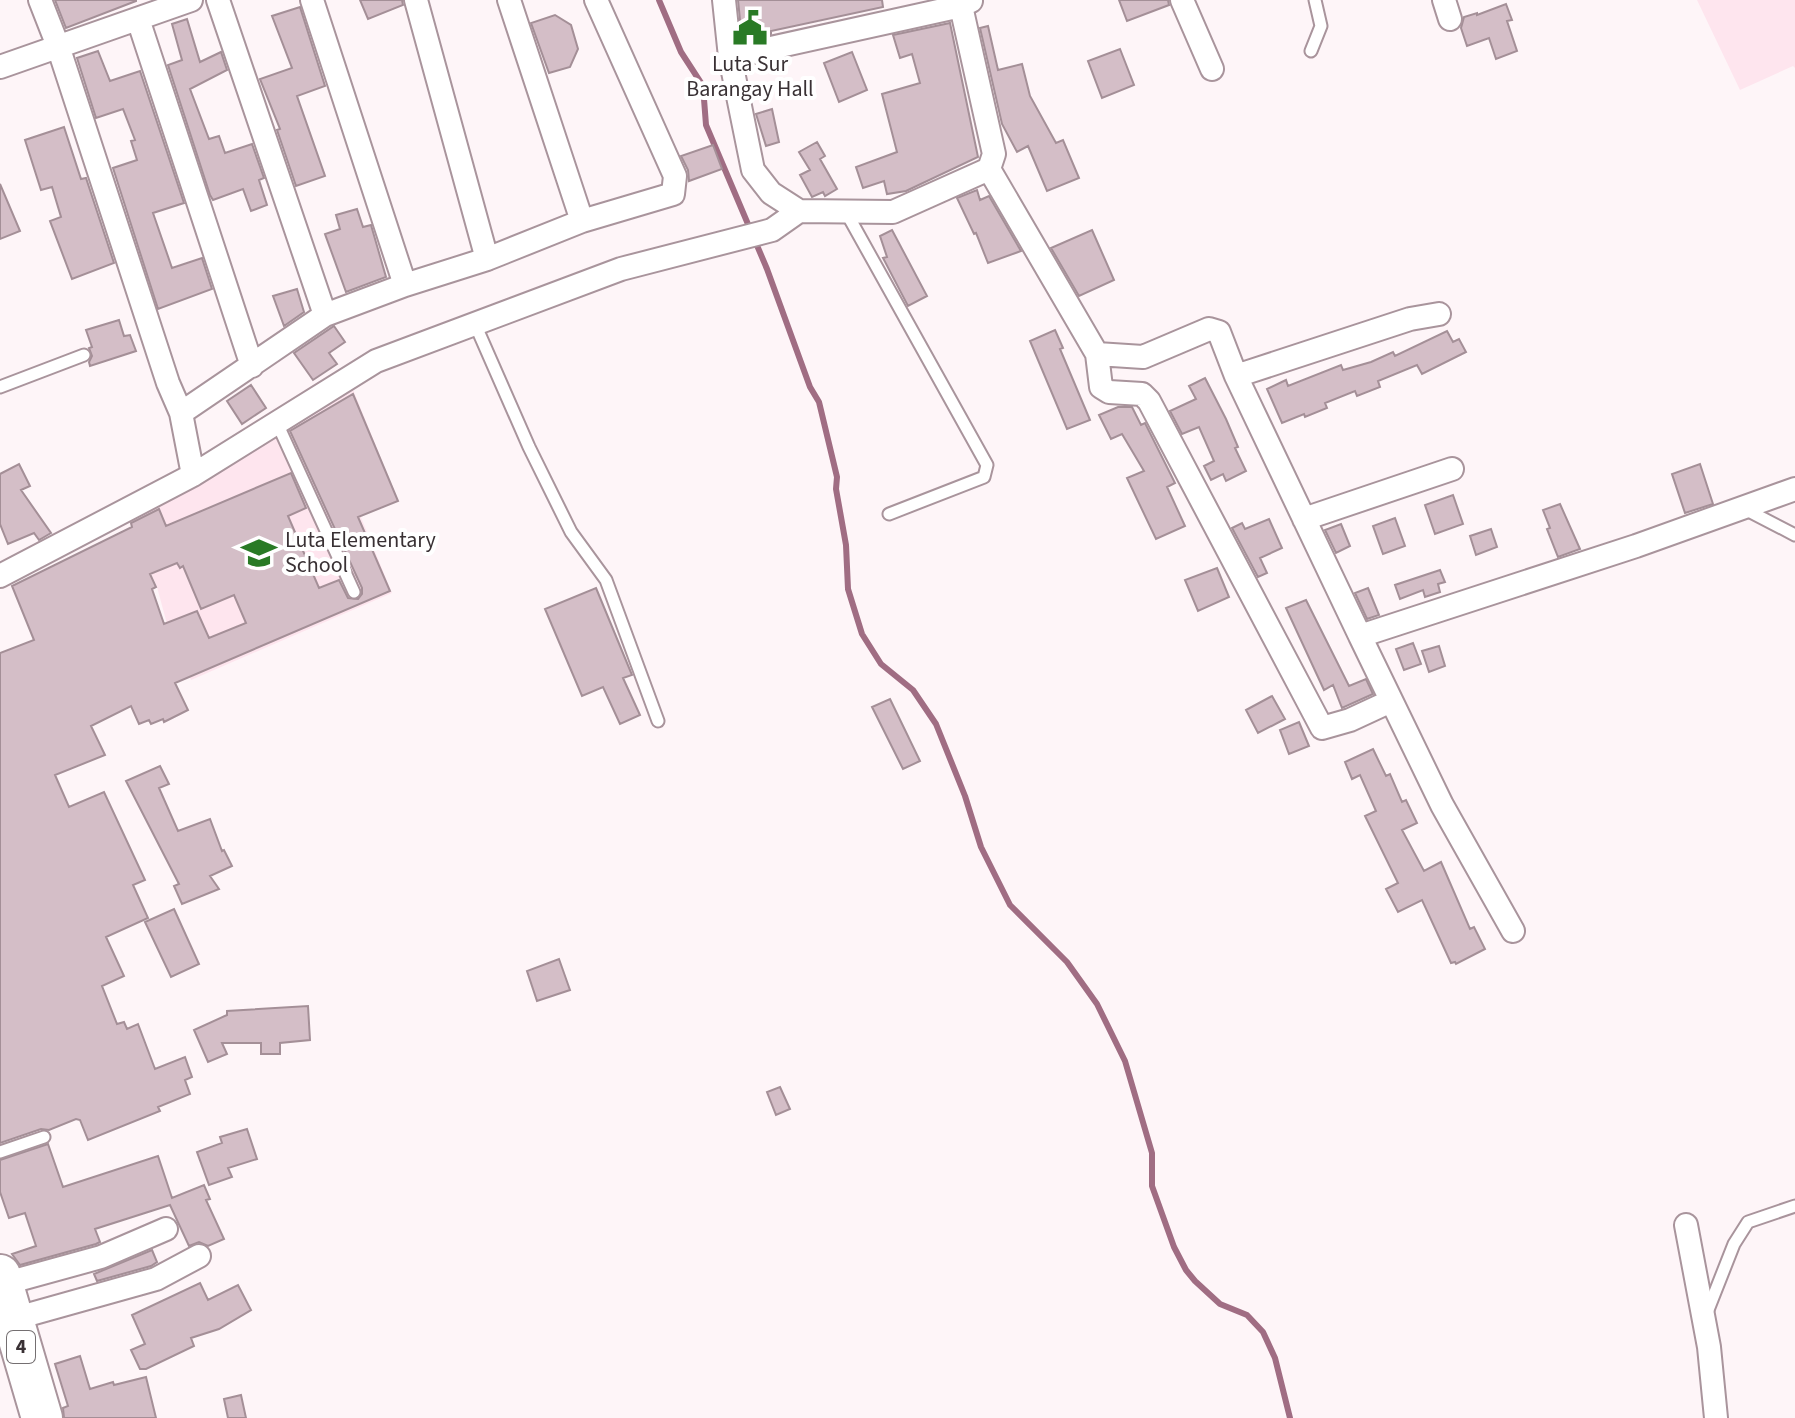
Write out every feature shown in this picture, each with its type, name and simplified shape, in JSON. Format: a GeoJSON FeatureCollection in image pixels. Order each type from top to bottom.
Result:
{"type":"FeatureCollection","features":[{"type":"Feature","properties":{"kind":"highway","name":"4"},"geometry":{"type":"LineString","coordinates":[[5,1293],[42,1418]]}},
{"type":"Feature","properties":{"kind":"street"},"geometry":{"type":"LineString","coordinates":[[40,0],[58,46],[168,383],[181,413],[193,475]]}},
{"type":"Feature","properties":{"kind":"street"},"geometry":{"type":"LineString","coordinates":[[0,67],[191,0]]}},
{"type":"Feature","properties":{"kind":"street"},"geometry":{"type":"LineString","coordinates":[[218,0],[325,315]]}},
{"type":"Feature","properties":{"kind":"street"},"geometry":{"type":"LineString","coordinates":[[312,0],[405,285]]}},
{"type":"Feature","properties":{"kind":"street"},"geometry":{"type":"LineString","coordinates":[[416,0],[487,259]]}},
{"type":"Feature","properties":{"kind":"street"},"geometry":{"type":"LineString","coordinates":[[509,0],[582,221]]}},
{"type":"Feature","properties":{"kind":"street"},"geometry":{"type":"LineString","coordinates":[[181,413],[325,315],[487,259],[582,221],[673,194],[675,176],[596,0]]}},
{"type":"Feature","properties":{"kind":"street"},"geometry":{"type":"LineString","coordinates":[[724,0],[730,57],[753,170],[771,193],[799,211],[893,212],[989,169],[994,154],[966,3],[730,57]]}},
{"type":"Feature","properties":{"kind":"street"},"geometry":{"type":"LineString","coordinates":[[1182,0],[1212,69]]}},
{"type":"Feature","properties":{"kind":"street"},"geometry":{"type":"LineString","coordinates":[[138,19],[252,366]]}},
{"type":"Feature","properties":{"kind":"street"},"geometry":{"type":"LineString","coordinates":[[989,169],[1097,354],[1101,387],[1109,392],[1142,394],[1149,401],[1322,728],[1350,720],[1391,701]]}},
{"type":"Feature","properties":{"kind":"street"},"geometry":{"type":"LineString","coordinates":[[0,576],[193,475],[376,361],[621,269],[772,230],[799,211]]}},
{"type":"Feature","properties":{"kind":"street"},"geometry":{"type":"LineString","coordinates":[[1236,376],[1410,319],[1439,314]]}},
{"type":"Feature","properties":{"kind":"street"},"geometry":{"type":"LineString","coordinates":[[1097,354],[1143,357],[1209,329],[1219,332],[1236,376],[1442,805],[1513,931]]}},
{"type":"Feature","properties":{"kind":"street"},"geometry":{"type":"LineString","coordinates":[[1304,519],[1452,469]]}},
{"type":"Feature","properties":{"kind":"street"},"geometry":{"type":"LineString","coordinates":[[1360,636],[1636,546],[1795,489]]}},
{"type":"Feature","properties":{"kind":"street"},"geometry":{"type":"LineString","coordinates":[[1686,1225],[1704,1319],[1716,1418]]}},
{"type":"Feature","properties":{"kind":"street"},"geometry":{"type":"LineString","coordinates":[[5,1293],[166,1229]]}},
{"type":"Feature","properties":{"kind":"street"},"geometry":{"type":"LineString","coordinates":[[5,1293],[156,1279],[199,1256]]}},
{"type":"Feature","properties":{"kind":"lane"},"geometry":{"type":"LineString","coordinates":[[1311,51],[1321,26],[1315,0]]}},
{"type":"Feature","properties":{"kind":"lane"},"geometry":{"type":"LineString","coordinates":[[846,211],[987,465],[984,477],[889,514]]}},
{"type":"Feature","properties":{"kind":"lane"},"geometry":{"type":"LineString","coordinates":[[475,324],[529,447],[571,532],[606,580],[658,721]]}},
{"type":"Feature","properties":{"kind":"lane"},"geometry":{"type":"LineString","coordinates":[[0,387],[84,355]]}},
{"type":"Feature","properties":{"kind":"lane"},"geometry":{"type":"LineString","coordinates":[[277,423],[354,592]]}},
{"type":"Feature","properties":{"kind":"lane"},"geometry":{"type":"LineString","coordinates":[[1743,508],[1795,535]]}},
{"type":"Feature","properties":{"kind":"lane"},"geometry":{"type":"LineString","coordinates":[[0,1152],[44,1137]]}},
{"type":"Feature","properties":{"kind":"lane"},"geometry":{"type":"LineString","coordinates":[[1704,1319],[1734,1244],[1748,1222],[1795,1206]]}},
{"type":"Feature","properties":{"kind":"shaded area"},"geometry":{"type":"Polygon","coordinates":[[[1697,0],[1795,0],[1795,68],[1793,66],[1740,90],[1697,0]]]}},
{"type":"Feature","properties":{"kind":"shaded area","name":"Luta Elementary School"},"geometry":{"type":"Polygon","coordinates":[[[352,387],[396,495],[358,510],[392,593],[191,680],[128,519],[352,387]]]}},
{"type":"Feature","properties":{"kind":"building"},"geometry":{"type":"Polygon","coordinates":[[[55,0],[136,0],[136,1],[66,28],[55,0]]]}},
{"type":"Feature","properties":{"kind":"building"},"geometry":{"type":"Polygon","coordinates":[[[360,0],[402,0],[403,5],[368,19],[360,0]]]}},
{"type":"Feature","properties":{"kind":"building"},"geometry":{"type":"Polygon","coordinates":[[[738,0],[882,0],[883,7],[742,40],[738,0]]]}},
{"type":"Feature","properties":{"kind":"building"},"geometry":{"type":"Polygon","coordinates":[[[1119,0],[1168,0],[1169,5],[1127,21],[1119,0]]]}},
{"type":"Feature","properties":{"kind":"building"},"geometry":{"type":"Polygon","coordinates":[[[1506,4],[1512,20],[1507,21],[1517,51],[1496,59],[1489,38],[1467,46],[1461,28],[1464,17],[1506,4]]]}},
{"type":"Feature","properties":{"kind":"building"},"geometry":{"type":"Polygon","coordinates":[[[300,7],[325,86],[297,96],[325,176],[296,186],[277,130],[280,129],[260,79],[292,68],[272,16],[300,7]]]}},
{"type":"Feature","properties":{"kind":"building"},"geometry":{"type":"Polygon","coordinates":[[[555,15],[571,25],[578,49],[570,67],[549,73],[531,23],[555,15]]]}},
{"type":"Feature","properties":{"kind":"building"},"geometry":{"type":"Polygon","coordinates":[[[187,19],[200,62],[221,52],[227,70],[190,89],[209,139],[219,136],[225,153],[252,144],[264,178],[259,180],[267,205],[251,211],[243,189],[213,200],[210,195],[168,65],[182,60],[172,24],[187,19]]]}},
{"type":"Feature","properties":{"kind":"building"},"geometry":{"type":"Polygon","coordinates":[[[950,23],[978,157],[906,191],[887,194],[884,181],[863,188],[856,167],[897,152],[882,94],[920,83],[912,54],[900,58],[893,35],[950,23]]]}},
{"type":"Feature","properties":{"kind":"building"},"geometry":{"type":"Polygon","coordinates":[[[988,26],[998,70],[1022,64],[1030,96],[1056,143],[1063,140],[1079,178],[1047,191],[1028,146],[1017,152],[1002,124],[980,28],[988,26]]]}},
{"type":"Feature","properties":{"kind":"building"},"geometry":{"type":"Polygon","coordinates":[[[1120,49],[1134,85],[1102,98],[1088,61],[1120,49]]]}},
{"type":"Feature","properties":{"kind":"building"},"geometry":{"type":"Polygon","coordinates":[[[98,51],[110,81],[140,71],[184,203],[153,213],[172,268],[202,258],[212,289],[158,309],[113,168],[137,160],[131,141],[135,140],[123,109],[96,118],[77,58],[98,51]]]}},
{"type":"Feature","properties":{"kind":"building"},"geometry":{"type":"Polygon","coordinates":[[[852,52],[867,90],[839,102],[824,63],[852,52]]]}},
{"type":"Feature","properties":{"kind":"building"},"geometry":{"type":"Polygon","coordinates":[[[772,109],[779,142],[766,146],[756,114],[772,109]]]}},
{"type":"Feature","properties":{"kind":"building"},"geometry":{"type":"Polygon","coordinates":[[[64,127],[81,179],[86,178],[114,263],[72,279],[50,221],[61,217],[52,187],[41,190],[25,140],[64,127]]]}},
{"type":"Feature","properties":{"kind":"building"},"geometry":{"type":"Polygon","coordinates":[[[817,142],[825,156],[820,159],[837,189],[825,196],[823,192],[812,197],[800,175],[810,170],[799,152],[817,142]]]}},
{"type":"Feature","properties":{"kind":"building"},"geometry":{"type":"Polygon","coordinates":[[[713,145],[722,169],[689,181],[688,170],[681,156],[713,145]]]}},
{"type":"Feature","properties":{"kind":"building"},"geometry":{"type":"Polygon","coordinates":[[[0,184],[20,231],[0,239],[0,184]]]}},
{"type":"Feature","properties":{"kind":"building"},"geometry":{"type":"Polygon","coordinates":[[[977,190],[980,200],[989,196],[1021,251],[988,263],[957,198],[977,190]]]}},
{"type":"Feature","properties":{"kind":"building"},"geometry":{"type":"Polygon","coordinates":[[[357,209],[363,227],[371,225],[386,277],[346,292],[325,234],[340,229],[336,215],[357,209]]]}},
{"type":"Feature","properties":{"kind":"building"},"geometry":{"type":"Polygon","coordinates":[[[892,230],[927,296],[908,306],[883,258],[887,257],[880,236],[892,230]]]}},
{"type":"Feature","properties":{"kind":"building"},"geometry":{"type":"Polygon","coordinates":[[[1092,230],[1114,280],[1079,296],[1051,248],[1092,230]]]}},
{"type":"Feature","properties":{"kind":"building"},"geometry":{"type":"Polygon","coordinates":[[[297,289],[304,312],[284,326],[273,296],[297,289]]]}},
{"type":"Feature","properties":{"kind":"building"},"geometry":{"type":"Polygon","coordinates":[[[119,320],[124,336],[130,335],[136,351],[90,366],[92,356],[89,348],[92,347],[86,330],[119,320]]]}},
{"type":"Feature","properties":{"kind":"building"},"geometry":{"type":"Polygon","coordinates":[[[334,326],[345,342],[329,353],[337,364],[313,380],[294,353],[334,326]]]}},
{"type":"Feature","properties":{"kind":"building"},"geometry":{"type":"Polygon","coordinates":[[[1055,330],[1090,420],[1067,429],[1030,341],[1055,330]]]}},
{"type":"Feature","properties":{"kind":"building"},"geometry":{"type":"Polygon","coordinates":[[[1447,331],[1453,342],[1459,339],[1466,352],[1422,374],[1417,365],[1378,381],[1380,387],[1357,396],[1355,391],[1325,403],[1327,408],[1305,417],[1304,414],[1282,423],[1267,389],[1286,380],[1288,386],[1341,365],[1343,370],[1393,352],[1395,356],[1447,331]]]}},
{"type":"Feature","properties":{"kind":"building"},"geometry":{"type":"Polygon","coordinates":[[[1205,378],[1226,419],[1246,471],[1226,481],[1223,474],[1211,480],[1204,466],[1214,461],[1199,427],[1182,434],[1170,411],[1196,399],[1189,386],[1205,378]]]}},
{"type":"Feature","properties":{"kind":"building"},"geometry":{"type":"Polygon","coordinates":[[[251,385],[266,408],[242,424],[227,401],[251,385]]]}},
{"type":"Feature","properties":{"kind":"building"},"geometry":{"type":"Polygon","coordinates":[[[353,394],[398,501],[358,517],[390,591],[175,683],[188,710],[164,722],[163,719],[151,724],[149,720],[139,724],[131,706],[91,726],[105,755],[55,775],[69,807],[104,792],[145,880],[133,885],[148,918],[106,937],[124,976],[102,986],[117,1024],[124,1022],[127,1029],[138,1024],[155,1069],[185,1057],[192,1077],[185,1080],[190,1094],[158,1107],[160,1111],[88,1140],[80,1120],[76,1119],[0,1143],[0,653],[34,640],[12,586],[132,527],[131,523],[159,509],[166,526],[291,473],[306,508],[288,516],[319,588],[339,580],[348,598],[358,599],[362,588],[290,431],[353,394]],[[177,563],[150,574],[164,624],[197,611],[209,638],[246,623],[234,595],[201,609],[183,566],[180,568],[177,563]]]}},
{"type":"Feature","properties":{"kind":"building"},"geometry":{"type":"Polygon","coordinates":[[[1118,407],[1132,407],[1141,425],[1145,423],[1175,483],[1167,487],[1185,526],[1156,539],[1127,478],[1144,471],[1122,434],[1111,439],[1099,415],[1118,407]]]}},
{"type":"Feature","properties":{"kind":"building"},"geometry":{"type":"Polygon","coordinates":[[[19,464],[30,486],[21,490],[51,533],[39,540],[34,533],[8,544],[0,524],[0,474],[19,464]]]}},
{"type":"Feature","properties":{"kind":"building"},"geometry":{"type":"Polygon","coordinates":[[[1700,464],[1713,504],[1685,513],[1672,474],[1700,464]]]}},
{"type":"Feature","properties":{"kind":"building"},"geometry":{"type":"Polygon","coordinates":[[[1453,495],[1463,524],[1435,534],[1425,505],[1453,495]]]}},
{"type":"Feature","properties":{"kind":"building"},"geometry":{"type":"Polygon","coordinates":[[[1560,504],[1580,549],[1558,557],[1543,510],[1560,504]]]}},
{"type":"Feature","properties":{"kind":"building"},"geometry":{"type":"Polygon","coordinates":[[[1395,518],[1405,546],[1383,554],[1373,526],[1395,518]]]}},
{"type":"Feature","properties":{"kind":"building"},"geometry":{"type":"Polygon","coordinates":[[[1269,519],[1282,548],[1260,558],[1267,573],[1258,577],[1232,528],[1242,523],[1245,529],[1269,519]]]}},
{"type":"Feature","properties":{"kind":"building"},"geometry":{"type":"Polygon","coordinates":[[[1341,524],[1350,546],[1336,553],[1325,530],[1341,524]]]}},
{"type":"Feature","properties":{"kind":"building"},"geometry":{"type":"Polygon","coordinates":[[[1491,529],[1497,547],[1476,555],[1470,536],[1491,529]]]}},
{"type":"Feature","properties":{"kind":"building"},"geometry":{"type":"Polygon","coordinates":[[[1217,568],[1229,597],[1198,611],[1185,580],[1217,568]]]}},
{"type":"Feature","properties":{"kind":"building"},"geometry":{"type":"Polygon","coordinates":[[[1440,570],[1445,582],[1438,584],[1440,592],[1425,597],[1423,590],[1400,599],[1395,585],[1440,570]]]}},
{"type":"Feature","properties":{"kind":"building"},"geometry":{"type":"Polygon","coordinates":[[[596,588],[632,675],[623,678],[640,715],[620,724],[603,687],[582,696],[545,609],[596,588]]]}},
{"type":"Feature","properties":{"kind":"building"},"geometry":{"type":"Polygon","coordinates":[[[1368,588],[1379,615],[1367,619],[1355,593],[1368,588]]]}},
{"type":"Feature","properties":{"kind":"building"},"geometry":{"type":"Polygon","coordinates":[[[1306,600],[1349,686],[1366,679],[1373,694],[1342,708],[1333,685],[1324,690],[1286,608],[1306,600]]]}},
{"type":"Feature","properties":{"kind":"building"},"geometry":{"type":"Polygon","coordinates":[[[1413,643],[1421,664],[1404,670],[1396,649],[1413,643]]]}},
{"type":"Feature","properties":{"kind":"building"},"geometry":{"type":"Polygon","coordinates":[[[1439,646],[1445,666],[1429,672],[1422,651],[1439,646]]]}},
{"type":"Feature","properties":{"kind":"building"},"geometry":{"type":"Polygon","coordinates":[[[1272,696],[1285,719],[1258,733],[1246,710],[1272,696]]]}},
{"type":"Feature","properties":{"kind":"building"},"geometry":{"type":"Polygon","coordinates":[[[890,699],[920,761],[903,769],[872,707],[890,699]]]}},
{"type":"Feature","properties":{"kind":"building"},"geometry":{"type":"Polygon","coordinates":[[[1299,722],[1309,746],[1289,754],[1280,730],[1299,722]]]}},
{"type":"Feature","properties":{"kind":"building"},"geometry":{"type":"Polygon","coordinates":[[[1373,749],[1386,776],[1390,774],[1402,802],[1406,800],[1417,823],[1402,830],[1424,871],[1441,862],[1470,929],[1474,927],[1485,949],[1456,964],[1451,963],[1422,900],[1398,912],[1386,889],[1398,883],[1365,816],[1376,811],[1360,775],[1352,779],[1345,762],[1373,749]]]}},
{"type":"Feature","properties":{"kind":"building"},"geometry":{"type":"Polygon","coordinates":[[[160,766],[169,784],[159,788],[178,831],[210,819],[222,851],[232,866],[210,876],[219,889],[182,904],[174,886],[179,884],[126,781],[160,766]]]}},
{"type":"Feature","properties":{"kind":"building"},"geometry":{"type":"Polygon","coordinates":[[[174,909],[199,964],[171,977],[145,922],[174,909]]]}},
{"type":"Feature","properties":{"kind":"building"},"geometry":{"type":"Polygon","coordinates":[[[559,959],[570,990],[537,1001],[527,971],[559,959]]]}},
{"type":"Feature","properties":{"kind":"building"},"geometry":{"type":"Polygon","coordinates":[[[308,1006],[310,1040],[280,1043],[280,1054],[261,1054],[261,1043],[222,1043],[227,1054],[208,1062],[194,1030],[227,1015],[227,1011],[308,1006]]]}},
{"type":"Feature","properties":{"kind":"building"},"geometry":{"type":"Polygon","coordinates":[[[780,1087],[790,1109],[776,1115],[767,1092],[780,1087]]]}},
{"type":"Feature","properties":{"kind":"building"},"geometry":{"type":"Polygon","coordinates":[[[247,1129],[257,1159],[228,1168],[232,1177],[209,1185],[197,1152],[222,1143],[220,1137],[247,1129]]]}},
{"type":"Feature","properties":{"kind":"building"},"geometry":{"type":"Polygon","coordinates":[[[48,1144],[63,1187],[158,1156],[172,1198],[204,1185],[210,1199],[206,1200],[224,1239],[208,1246],[199,1242],[189,1246],[170,1205],[95,1229],[100,1242],[96,1244],[20,1265],[12,1254],[36,1246],[25,1213],[9,1218],[0,1192],[0,1160],[48,1144]]]}},
{"type":"Feature","properties":{"kind":"building"},"geometry":{"type":"Polygon","coordinates":[[[152,1250],[157,1262],[151,1266],[97,1281],[94,1274],[152,1250]]]}},
{"type":"Feature","properties":{"kind":"building"},"geometry":{"type":"Polygon","coordinates":[[[200,1283],[208,1300],[238,1285],[251,1310],[219,1329],[191,1338],[194,1346],[140,1369],[131,1350],[145,1344],[132,1315],[200,1283]]]}},
{"type":"Feature","properties":{"kind":"building"},"geometry":{"type":"Polygon","coordinates":[[[80,1356],[90,1389],[146,1377],[156,1418],[64,1418],[63,1408],[68,1406],[55,1364],[80,1356]]]}},
{"type":"Feature","properties":{"kind":"building"},"geometry":{"type":"Polygon","coordinates":[[[241,1395],[246,1418],[228,1418],[224,1399],[241,1395]]]}},
{"type":"Feature","properties":{"kind":"waterway"},"geometry":{"type":"LineString","coordinates":[[659,0],[681,52],[703,86],[706,125],[767,269],[810,387],[819,402],[837,477],[848,589],[862,634],[881,664],[913,690],[936,724],[965,796],[981,847],[1010,905],[1067,962],[1097,1004],[1125,1061],[1152,1153],[1152,1186],[1174,1247],[1195,1281],[1220,1304],[1247,1315],[1263,1332],[1275,1358],[1290,1418]]}},
{"type":"Feature","properties":{"kind":"place","name":"Luta Sur Barangay Hall"},"geometry":{"type":"Point","coordinates":[750,28]}},
{"type":"Feature","properties":{"kind":"place","name":"Luta Elementary School"},"geometry":{"type":"Point","coordinates":[259,553]}}]}
